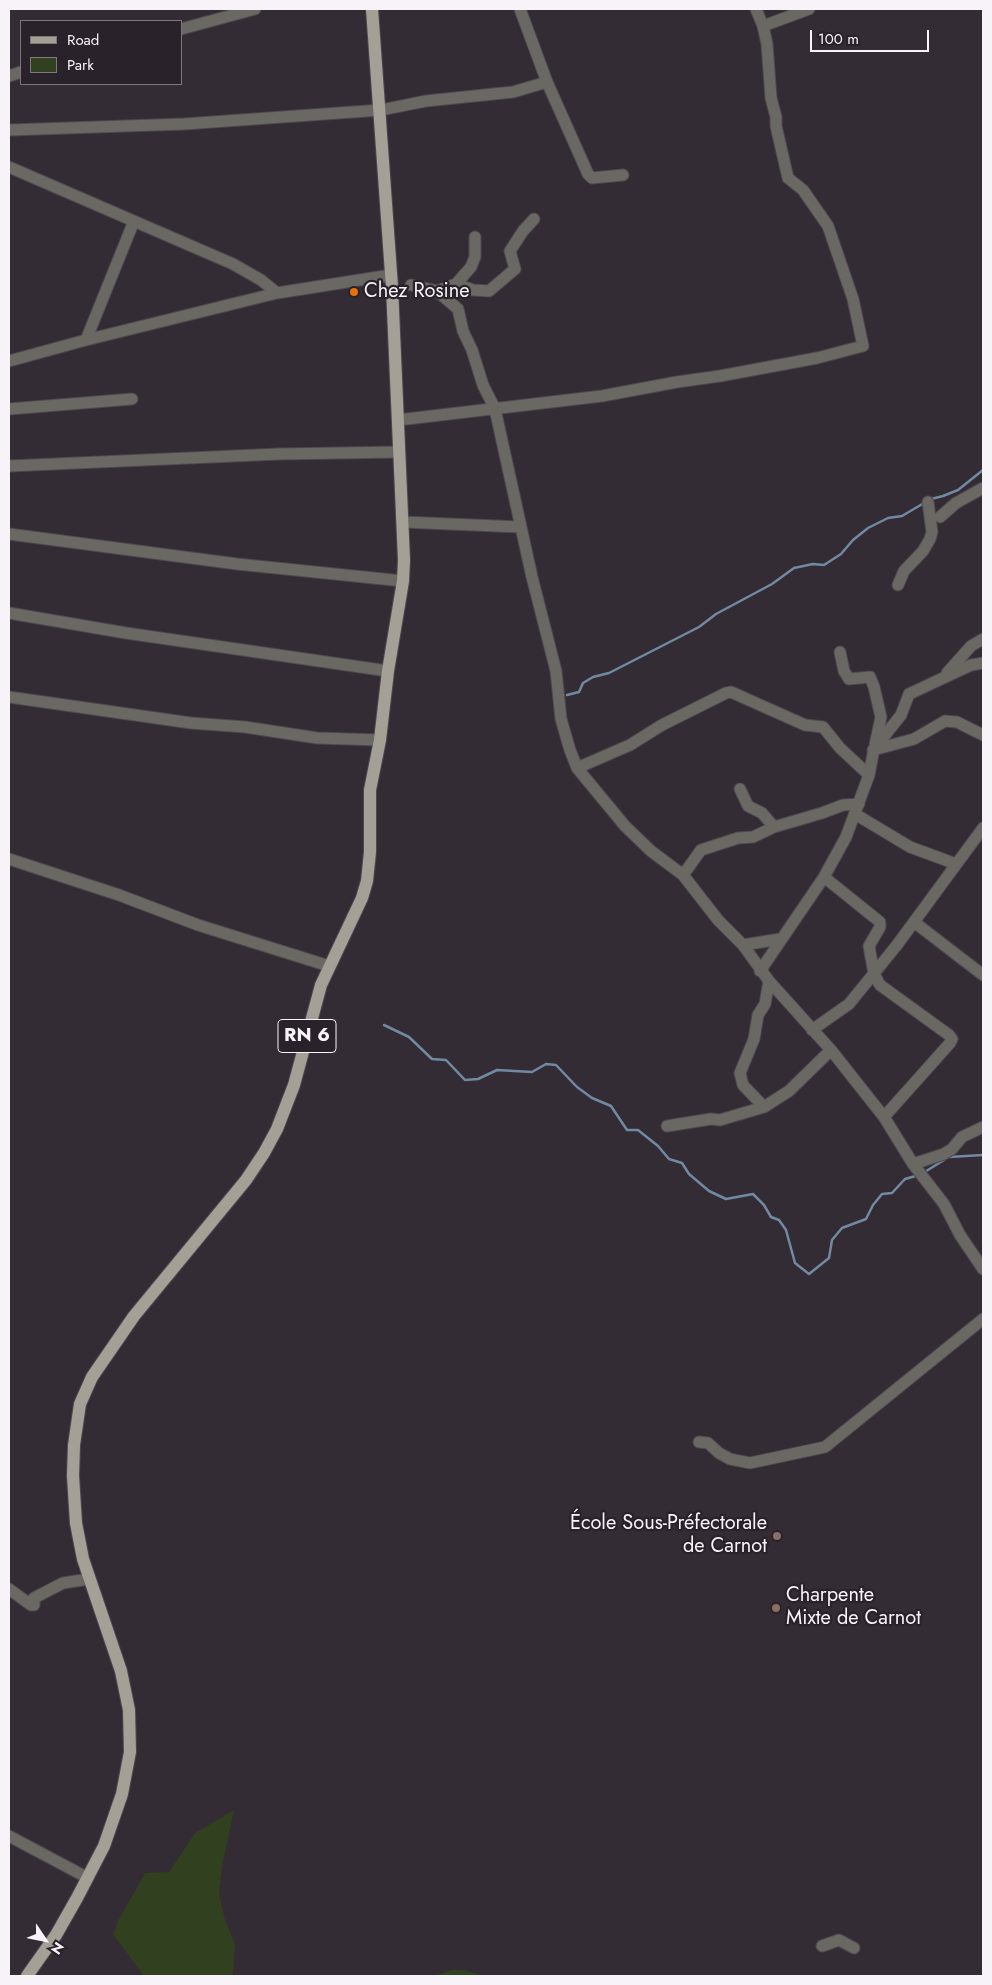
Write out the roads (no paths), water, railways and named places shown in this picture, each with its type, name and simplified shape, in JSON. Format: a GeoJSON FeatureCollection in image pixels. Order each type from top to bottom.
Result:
{"type":"FeatureCollection","features":[{"type":"Feature","properties":{"kind":"main road","name":"RN 6"},"geometry":{"type":"LineString","coordinates":[[27,1976],[56,1935],[104,1846],[120,1803],[130,1752],[129,1710],[121,1671],[108,1629],[82,1559],[74,1501],[74,1445],[80,1404],[92,1377],[134,1316],[246,1180],[264,1153],[277,1129],[294,1085],[321,985],[328,966],[362,898],[367,881],[370,852],[370,790],[380,740],[388,671],[403,581],[403,522],[391,275],[381,110],[372,9]]}},
{"type":"Feature","properties":{"kind":"street"},"geometry":{"type":"LineString","coordinates":[[182,29],[255,9]]}},
{"type":"Feature","properties":{"kind":"street"},"geometry":{"type":"LineString","coordinates":[[520,9],[547,82],[590,176],[623,174]]}},
{"type":"Feature","properties":{"kind":"street"},"geometry":{"type":"LineString","coordinates":[[398,420],[602,396],[817,358],[863,346],[853,299],[828,226],[803,190],[788,178],[771,98],[764,26],[756,9]]}},
{"type":"Feature","properties":{"kind":"street"},"geometry":{"type":"LineString","coordinates":[[764,26],[809,9]]}},
{"type":"Feature","properties":{"kind":"street"},"geometry":{"type":"LineString","coordinates":[[9,130],[184,124],[381,110],[426,101],[513,92],[547,82]]}},
{"type":"Feature","properties":{"kind":"street"},"geometry":{"type":"LineString","coordinates":[[9,167],[232,264],[261,280],[277,293]]}},
{"type":"Feature","properties":{"kind":"street"},"geometry":{"type":"LineString","coordinates":[[456,284],[473,290],[489,291],[515,269],[510,251],[523,231],[534,219]]}},
{"type":"Feature","properties":{"kind":"street"},"geometry":{"type":"LineString","coordinates":[[86,340],[134,221]]}},
{"type":"Feature","properties":{"kind":"street"},"geometry":{"type":"LineString","coordinates":[[437,291],[456,284],[471,267],[475,257],[475,237]]}},
{"type":"Feature","properties":{"kind":"street"},"geometry":{"type":"LineString","coordinates":[[9,361],[277,293],[391,275]]}},
{"type":"Feature","properties":{"kind":"street"},"geometry":{"type":"LineString","coordinates":[[411,285],[437,291],[458,309],[463,331],[472,350],[483,385],[495,409],[520,527],[556,672],[561,720],[570,750],[578,768],[625,826],[651,851],[683,876],[718,920],[743,945],[769,982],[831,1050],[884,1117],[913,1164],[944,1204],[960,1235],[983,1269]]}},
{"type":"Feature","properties":{"kind":"street"},"geometry":{"type":"LineString","coordinates":[[9,409],[132,399]]}},
{"type":"Feature","properties":{"kind":"street"},"geometry":{"type":"LineString","coordinates":[[9,466],[289,454],[399,452]]}},
{"type":"Feature","properties":{"kind":"street"},"geometry":{"type":"LineString","coordinates":[[940,517],[956,503],[983,488]]}},
{"type":"Feature","properties":{"kind":"street"},"geometry":{"type":"LineString","coordinates":[[898,585],[904,571],[923,550],[930,539],[932,532],[928,502]]}},
{"type":"Feature","properties":{"kind":"street"},"geometry":{"type":"LineString","coordinates":[[403,522],[520,527]]}},
{"type":"Feature","properties":{"kind":"street"},"geometry":{"type":"LineString","coordinates":[[9,534],[237,564],[403,581]]}},
{"type":"Feature","properties":{"kind":"street"},"geometry":{"type":"LineString","coordinates":[[9,613],[126,633],[388,671]]}},
{"type":"Feature","properties":{"kind":"street"},"geometry":{"type":"LineString","coordinates":[[940,680],[971,646],[983,639]]}},
{"type":"Feature","properties":{"kind":"street"},"geometry":{"type":"LineString","coordinates":[[760,971],[824,877],[846,837],[869,775],[881,717],[874,687],[870,677],[850,679],[844,671],[840,652]]}},
{"type":"Feature","properties":{"kind":"street"},"geometry":{"type":"LineString","coordinates":[[874,750],[901,715],[910,694],[971,665],[983,663]]}},
{"type":"Feature","properties":{"kind":"street"},"geometry":{"type":"LineString","coordinates":[[578,768],[630,745],[662,725],[731,692],[805,725],[823,727],[840,748],[869,775]]}},
{"type":"Feature","properties":{"kind":"street"},"geometry":{"type":"LineString","coordinates":[[9,696],[191,723],[244,727],[317,738],[380,740]]}},
{"type":"Feature","properties":{"kind":"street"},"geometry":{"type":"LineString","coordinates":[[874,750],[914,739],[945,721],[958,722],[983,735]]}},
{"type":"Feature","properties":{"kind":"street"},"geometry":{"type":"LineString","coordinates":[[740,789],[748,806],[762,813],[774,827]]}},
{"type":"Feature","properties":{"kind":"street"},"geometry":{"type":"LineString","coordinates":[[683,876],[701,850],[738,838],[753,837],[774,827],[843,805],[857,809],[910,847],[956,864]]}},
{"type":"Feature","properties":{"kind":"street"},"geometry":{"type":"LineString","coordinates":[[812,1030],[849,1004],[914,922],[983,828]]}},
{"type":"Feature","properties":{"kind":"street"},"geometry":{"type":"LineString","coordinates":[[9,859],[119,895],[198,925],[328,966]]}},
{"type":"Feature","properties":{"kind":"street"},"geometry":{"type":"LineString","coordinates":[[824,877],[880,922],[880,927],[869,946],[874,974],[880,985],[952,1039],[884,1117]]}},
{"type":"Feature","properties":{"kind":"street"},"geometry":{"type":"LineString","coordinates":[[914,922],[983,975]]}},
{"type":"Feature","properties":{"kind":"street"},"geometry":{"type":"LineString","coordinates":[[743,945],[780,939]]}},
{"type":"Feature","properties":{"kind":"street"},"geometry":{"type":"LineString","coordinates":[[764,1107],[743,1085],[740,1073],[754,1039],[758,1015],[765,1004],[769,982]]}},
{"type":"Feature","properties":{"kind":"street"},"geometry":{"type":"LineString","coordinates":[[667,1126],[711,1119],[720,1120],[764,1107],[789,1091],[831,1050]]}},
{"type":"Feature","properties":{"kind":"street"},"geometry":{"type":"LineString","coordinates":[[913,1164],[952,1150],[962,1137],[983,1127]]}},
{"type":"Feature","properties":{"kind":"street"},"geometry":{"type":"LineString","coordinates":[[699,1442],[708,1443],[730,1459],[750,1463],[825,1447],[983,1319]]}},
{"type":"Feature","properties":{"kind":"street"},"geometry":{"type":"LineString","coordinates":[[9,1589],[30,1605],[34,1605],[34,1598],[64,1583],[89,1579]]}},
{"type":"Feature","properties":{"kind":"street"},"geometry":{"type":"LineString","coordinates":[[9,1836],[88,1878]]}},
{"type":"Feature","properties":{"kind":"street"},"geometry":{"type":"LineString","coordinates":[[822,1946],[839,1940],[854,1948]]}},
{"type":"Feature","properties":{"kind":"waterway"},"geometry":{"type":"LineString","coordinates":[[931,499],[958,490],[983,470]]}},
{"type":"Feature","properties":{"kind":"waterway"},"geometry":{"type":"LineString","coordinates":[[567,695],[579,692],[583,683],[593,677],[609,673],[699,627],[716,614],[772,584],[794,568],[813,564],[824,565],[841,554],[853,540],[868,528],[888,518],[902,516],[924,503]]}},
{"type":"Feature","properties":{"kind":"waterway"},"geometry":{"type":"LineString","coordinates":[[384,1025],[409,1037],[432,1059],[446,1060],[465,1080],[478,1079],[497,1070],[532,1072],[546,1064],[556,1065],[577,1087],[592,1098],[611,1106],[627,1130],[638,1130],[658,1146],[669,1159],[682,1163],[689,1174],[709,1191],[726,1199],[753,1194],[764,1205],[771,1217],[779,1220],[786,1230],[795,1263],[809,1274],[829,1258],[832,1240],[842,1228],[866,1219],[873,1205],[882,1194],[892,1193],[905,1179],[919,1175]]}},
{"type":"Feature","properties":{"kind":"waterway"},"geometry":{"type":"LineString","coordinates":[[949,1157],[983,1155]]}},
{"type":"Feature","properties":{"kind":"waterway"},"geometry":{"type":"LineString","coordinates":[[923,1173],[944,1160]]}},
{"type":"Feature","properties":{"kind":"place","name":"Chez Rosine"},"geometry":{"type":"Point","coordinates":[354,292]}},
{"type":"Feature","properties":{"kind":"place","name":"École Sous-Préfectorale de Carnot"},"geometry":{"type":"Point","coordinates":[777,1536]}},
{"type":"Feature","properties":{"kind":"place","name":"Charpente Mixte de Carnot"},"geometry":{"type":"Point","coordinates":[776,1608]}}]}
